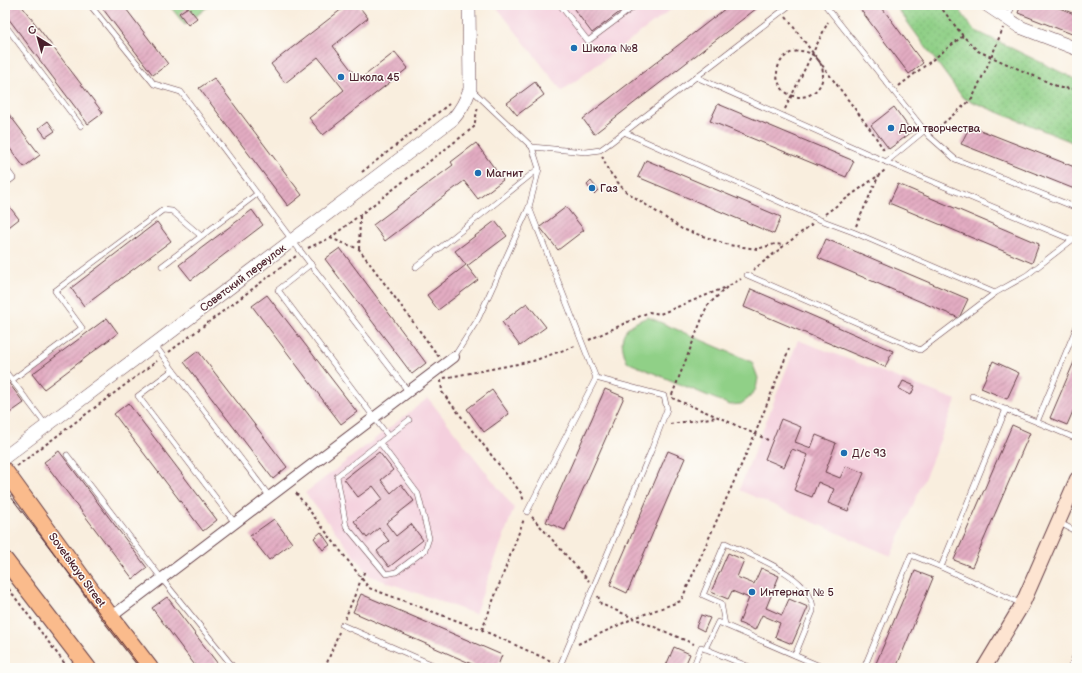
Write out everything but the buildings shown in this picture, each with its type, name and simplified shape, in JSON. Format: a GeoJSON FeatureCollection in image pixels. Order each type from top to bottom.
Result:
{"type":"FeatureCollection","features":[{"type":"Feature","properties":{"kind":"main road","name":"Sovetskaya Street"},"geometry":{"type":"LineString","coordinates":[[5,471],[150,668]]}},
{"type":"Feature","properties":{"kind":"main road"},"geometry":{"type":"LineString","coordinates":[[984,668],[1022,605],[1077,479]]}},
{"type":"Feature","properties":{"kind":"main road"},"geometry":{"type":"LineString","coordinates":[[5,560],[88,668]]}},
{"type":"Feature","properties":{"kind":"street"},"geometry":{"type":"LineString","coordinates":[[469,5],[470,89]]}},
{"type":"Feature","properties":{"kind":"street"},"geometry":{"type":"LineString","coordinates":[[987,5],[1020,27],[1077,49]]}},
{"type":"Feature","properties":{"kind":"street","name":"Советский переулок"},"geometry":{"type":"LineString","coordinates":[[5,457],[453,119],[466,102],[470,89]]}},
{"type":"Feature","properties":{"kind":"street"},"geometry":{"type":"LineString","coordinates":[[111,617],[454,357]]}},
{"type":"Feature","properties":{"kind":"lane"},"geometry":{"type":"LineString","coordinates":[[90,5],[154,84],[182,92],[257,194],[408,391]]}},
{"type":"Feature","properties":{"kind":"lane"},"geometry":{"type":"LineString","coordinates":[[560,5],[588,41],[636,5]]}},
{"type":"Feature","properties":{"kind":"lane"},"geometry":{"type":"LineString","coordinates":[[532,147],[586,152],[600,150],[790,5]]}},
{"type":"Feature","properties":{"kind":"lane"},"geometry":{"type":"LineString","coordinates":[[826,5],[929,136],[955,159],[1077,208]]}},
{"type":"Feature","properties":{"kind":"lane"},"geometry":{"type":"LineString","coordinates":[[1007,19],[1013,5]]}},
{"type":"Feature","properties":{"kind":"lane"},"geometry":{"type":"LineString","coordinates":[[5,25],[81,126]]}},
{"type":"Feature","properties":{"kind":"lane"},"geometry":{"type":"LineString","coordinates":[[696,77],[782,116],[888,161],[893,165],[1075,238],[1027,276],[995,293],[920,350],[747,275]]}},
{"type":"Feature","properties":{"kind":"lane"},"geometry":{"type":"LineString","coordinates":[[454,357],[478,319],[529,207],[539,169],[532,147],[470,89]]}},
{"type":"Feature","properties":{"kind":"lane"},"geometry":{"type":"LineString","coordinates":[[888,161],[925,130]]}},
{"type":"Feature","properties":{"kind":"lane"},"geometry":{"type":"LineString","coordinates":[[624,132],[818,219],[853,232],[995,293]]}},
{"type":"Feature","properties":{"kind":"lane"},"geometry":{"type":"LineString","coordinates":[[5,168],[13,178],[5,184]]}},
{"type":"Feature","properties":{"kind":"lane"},"geometry":{"type":"LineString","coordinates":[[416,267],[539,169]]}},
{"type":"Feature","properties":{"kind":"lane"},"geometry":{"type":"LineString","coordinates":[[162,266],[200,235],[257,194]]}},
{"type":"Feature","properties":{"kind":"lane"},"geometry":{"type":"LineString","coordinates":[[527,512],[596,378],[529,207]]}},
{"type":"Feature","properties":{"kind":"lane"},"geometry":{"type":"LineString","coordinates":[[12,380],[82,328],[55,291],[163,210],[172,211],[200,235]]}},
{"type":"Feature","properties":{"kind":"lane"},"geometry":{"type":"LineString","coordinates":[[311,264],[278,290],[388,436]]}},
{"type":"Feature","properties":{"kind":"lane"},"geometry":{"type":"LineString","coordinates":[[1037,422],[1077,326]]}},
{"type":"Feature","properties":{"kind":"lane"},"geometry":{"type":"LineString","coordinates":[[155,345],[270,497]]}},
{"type":"Feature","properties":{"kind":"lane"},"geometry":{"type":"LineString","coordinates":[[173,370],[138,396],[235,523]]}},
{"type":"Feature","properties":{"kind":"lane"},"geometry":{"type":"LineString","coordinates":[[5,371],[46,426]]}},
{"type":"Feature","properties":{"kind":"lane"},"geometry":{"type":"LineString","coordinates":[[560,667],[667,409],[664,396],[596,378]]}},
{"type":"Feature","properties":{"kind":"lane"},"geometry":{"type":"LineString","coordinates":[[972,396],[1077,439]]}},
{"type":"Feature","properties":{"kind":"lane"},"geometry":{"type":"LineString","coordinates":[[942,567],[1006,409]]}},
{"type":"Feature","properties":{"kind":"lane"},"geometry":{"type":"LineString","coordinates":[[380,443],[418,494],[429,538],[425,550],[396,572],[386,574],[346,526],[337,476],[388,436],[410,420]]}},
{"type":"Feature","properties":{"kind":"lane"},"geometry":{"type":"LineString","coordinates":[[67,455],[162,579],[234,668]]}},
{"type":"Feature","properties":{"kind":"lane"},"geometry":{"type":"LineString","coordinates":[[1059,523],[1077,532]]}},
{"type":"Feature","properties":{"kind":"lane"},"geometry":{"type":"LineString","coordinates":[[725,625],[721,603],[703,595],[724,543],[776,567],[806,590],[811,596],[813,610],[795,655]]}},
{"type":"Feature","properties":{"kind":"lane"},"geometry":{"type":"LineString","coordinates":[[864,668],[911,555],[942,567],[1022,605]]}},
{"type":"Feature","properties":{"kind":"lane"},"geometry":{"type":"LineString","coordinates":[[693,668],[718,622],[822,668]]}},
{"type":"Feature","properties":{"kind":"lane"},"geometry":{"type":"LineString","coordinates":[[342,625],[440,668]]}},
{"type":"Feature","properties":{"kind":"lane"},"geometry":{"type":"LineString","coordinates":[[703,648],[752,668]]}},
{"type":"Feature","properties":{"kind":"lane"},"geometry":{"type":"LineString","coordinates":[[1070,668],[1077,652]]}},
{"type":"Feature","properties":{"kind":"path"},"geometry":{"type":"LineString","coordinates":[[939,5],[963,36],[978,51],[1061,88],[1077,89]]}},
{"type":"Feature","properties":{"kind":"path"},"geometry":{"type":"LineString","coordinates":[[782,12],[873,132],[888,161]]}},
{"type":"Feature","properties":{"kind":"path"},"geometry":{"type":"LineString","coordinates":[[782,116],[832,13]]}},
{"type":"Feature","properties":{"kind":"path"},"geometry":{"type":"LineString","coordinates":[[929,136],[972,99],[1007,19]]}},
{"type":"Feature","properties":{"kind":"path"},"geometry":{"type":"LineString","coordinates":[[893,90],[963,36]]}},
{"type":"Feature","properties":{"kind":"path"},"geometry":{"type":"LineString","coordinates":[[812,53],[792,53],[786,56],[779,65],[779,83],[786,92],[797,97],[809,95],[818,88],[823,77],[821,65],[818,60]]}},
{"type":"Feature","properties":{"kind":"path"},"geometry":{"type":"LineString","coordinates":[[361,173],[455,100]]}},
{"type":"Feature","properties":{"kind":"path"},"geometry":{"type":"LineString","coordinates":[[600,150],[608,170],[624,190],[682,229],[729,245],[757,249],[775,244],[784,245]]}},
{"type":"Feature","properties":{"kind":"path"},"geometry":{"type":"LineString","coordinates":[[853,232],[879,175],[893,165]]}},
{"type":"Feature","properties":{"kind":"path"},"geometry":{"type":"LineString","coordinates":[[359,249],[360,216]]}},
{"type":"Feature","properties":{"kind":"path"},"geometry":{"type":"LineString","coordinates":[[568,649],[634,618],[681,601],[755,434],[789,349]]}},
{"type":"Feature","properties":{"kind":"path"},"geometry":{"type":"LineString","coordinates":[[671,398],[718,417],[768,440]]}},
{"type":"Feature","properties":{"kind":"path"},"geometry":{"type":"LineString","coordinates":[[661,426],[718,417]]}},
{"type":"Feature","properties":{"kind":"path"},"geometry":{"type":"LineString","coordinates":[[296,493],[369,588],[482,630],[560,667]]}},
{"type":"Feature","properties":{"kind":"path"},"geometry":{"type":"LineString","coordinates":[[482,630],[527,512],[594,587],[602,604],[703,648]]}},
{"type":"Feature","properties":{"kind":"path"},"geometry":{"type":"LineString","coordinates":[[5,584],[68,668]]}},
{"type":"Feature","properties":{"kind":"shaded area","name":"Школа №8"},"geometry":{"type":"Polygon","coordinates":[[[495,5],[677,5],[562,91],[495,5]]]}},
{"type":"Feature","properties":{"kind":"shaded area","name":"Д/с 93"},"geometry":{"type":"Polygon","coordinates":[[[798,340],[956,400],[891,556],[739,490],[798,340]]]}},
{"type":"Feature","properties":{"kind":"shaded area"},"geometry":{"type":"Polygon","coordinates":[[[428,398],[514,508],[475,614],[370,576],[305,493],[428,398]]]}},
{"type":"Feature","properties":{"kind":"green space"},"geometry":{"type":"Polygon","coordinates":[[[169,5],[210,5],[185,25],[169,5]]]}},
{"type":"Feature","properties":{"kind":"green space"},"geometry":{"type":"Polygon","coordinates":[[[895,5],[956,5],[974,30],[1077,80],[1077,144],[963,98],[895,5]]]}},
{"type":"Feature","properties":{"kind":"green space"},"geometry":{"type":"Polygon","coordinates":[[[648,317],[752,362],[758,378],[756,389],[749,398],[741,404],[730,405],[627,362],[622,345],[624,334],[632,325],[648,317]]]}},
{"type":"Feature","properties":{"kind":"tram line"},"geometry":{"type":"LineString","coordinates":[[5,489],[141,668]]}},
{"type":"Feature","properties":{"kind":"place","name":"Школа №8"},"geometry":{"type":"Point","coordinates":[574,48]}},
{"type":"Feature","properties":{"kind":"place","name":"Школа 45"},"geometry":{"type":"Point","coordinates":[341,77]}},
{"type":"Feature","properties":{"kind":"place","name":"Дом творчества"},"geometry":{"type":"Point","coordinates":[891,128]}},
{"type":"Feature","properties":{"kind":"place","name":"Магнит"},"geometry":{"type":"Point","coordinates":[478,173]}},
{"type":"Feature","properties":{"kind":"place","name":"Газ"},"geometry":{"type":"Point","coordinates":[592,188]}},
{"type":"Feature","properties":{"kind":"place","name":"Д/с 93"},"geometry":{"type":"Point","coordinates":[844,453]}},
{"type":"Feature","properties":{"kind":"place","name":"Интернат № 5"},"geometry":{"type":"Point","coordinates":[752,592]}}]}
